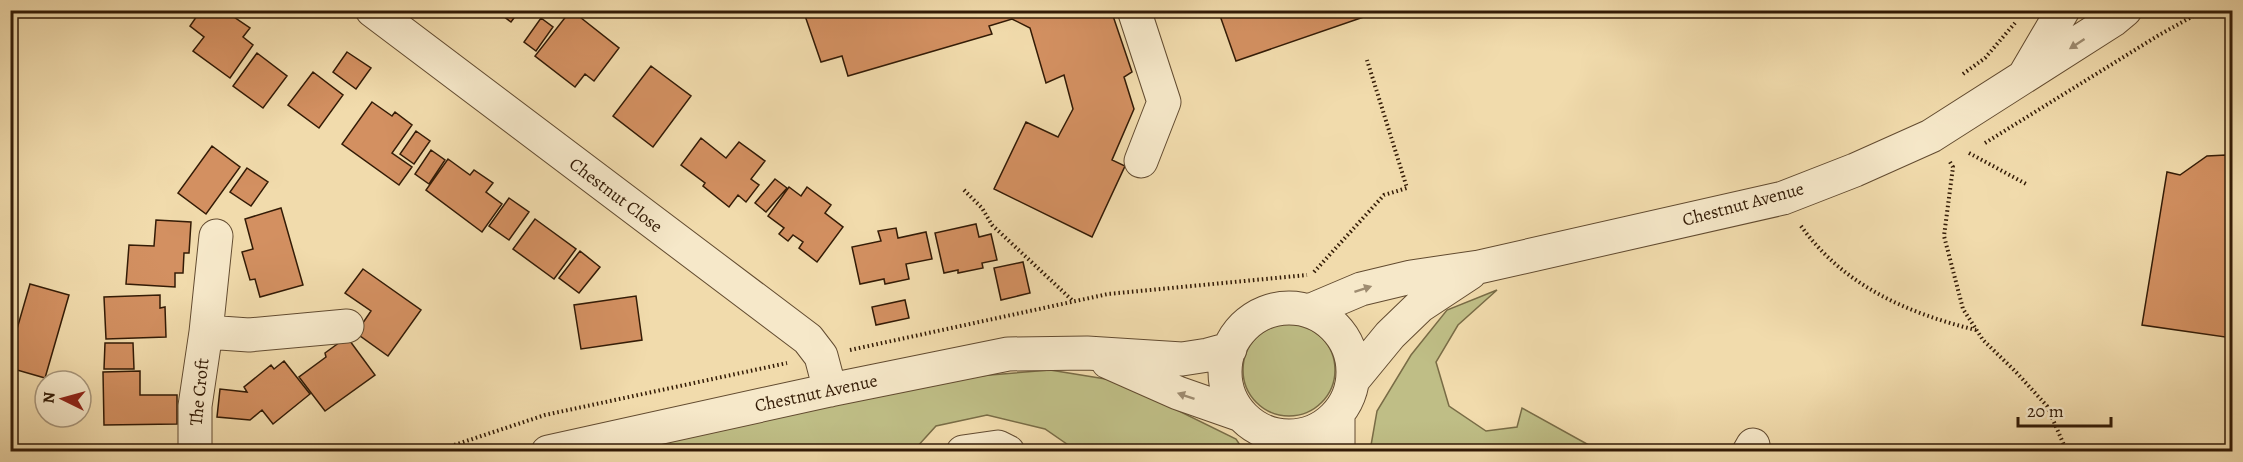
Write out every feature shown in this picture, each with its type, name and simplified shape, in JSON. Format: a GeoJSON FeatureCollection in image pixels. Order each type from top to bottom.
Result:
{"type":"FeatureCollection","features":[{"type":"Feature","properties":{"kind":"street"},"geometry":{"type":"LineString","coordinates":[[1134,10],[1164,102],[1141,161]]}},
{"type":"Feature","properties":{"kind":"street","name":"Chestnut Avenue"},"geometry":{"type":"LineString","coordinates":[[2022,79],[2063,10]]}},
{"type":"Feature","properties":{"kind":"street","name":"Chestnut Avenue"},"geometry":{"type":"LineString","coordinates":[[1309,311],[1361,289],[1401,279],[1479,267],[1783,198],[1855,170],[1931,136],[2113,20],[2125,10]]}},
{"type":"Feature","properties":{"kind":"street","name":"Chestnut Close"},"geometry":{"type":"LineString","coordinates":[[378,12],[808,339],[821,356],[830,390]]}},
{"type":"Feature","properties":{"kind":"street","name":"The Croft"},"geometry":{"type":"LineString","coordinates":[[195,452],[195,406],[206,332],[216,236]]}},
{"type":"Feature","properties":{"kind":"street","name":"Chestnut Avenue"},"geometry":{"type":"LineString","coordinates":[[1353,380],[1390,335],[1420,306],[1479,267]]}},
{"type":"Feature","properties":{"kind":"street"},"geometry":{"type":"LineString","coordinates":[[1290,308],[1309,311],[1328,321],[1344,337],[1352,358],[1353,380],[1348,398],[1338,414],[1322,428],[1302,435],[1280,436],[1257,432],[1232,400],[1226,383],[1226,366],[1230,349],[1239,332],[1253,319],[1271,310],[1290,308]]}},
{"type":"Feature","properties":{"kind":"street","name":"The Croft"},"geometry":{"type":"LineString","coordinates":[[206,332],[249,335],[347,326]]}},
{"type":"Feature","properties":{"kind":"street","name":"Chestnut Avenue"},"geometry":{"type":"LineString","coordinates":[[548,452],[830,390],[1008,354],[1087,353],[1182,359],[1230,349]]}},
{"type":"Feature","properties":{"kind":"street","name":"Chestnut Avenue"},"geometry":{"type":"LineString","coordinates":[[1087,353],[1178,393],[1257,432]]}},
{"type":"Feature","properties":{"kind":"street"},"geometry":{"type":"LineString","coordinates":[[1338,414],[1338,452]]}},
{"type":"Feature","properties":{"kind":"street"},"geometry":{"type":"LineString","coordinates":[[963,452],[998,447],[1008,452]]}},
{"type":"Feature","properties":{"kind":"path"},"geometry":{"type":"LineString","coordinates":[[2067,452],[2047,406],[1983,340],[1964,309],[1944,236],[1953,167],[1950,162],[1969,153],[2159,35],[2204,10]]}},
{"type":"Feature","properties":{"kind":"path"},"geometry":{"type":"LineString","coordinates":[[1958,78],[1985,58],[2019,18]]}},
{"type":"Feature","properties":{"kind":"path"},"geometry":{"type":"LineString","coordinates":[[1312,275],[1384,195],[1407,188],[1367,60]]}},
{"type":"Feature","properties":{"kind":"path"},"geometry":{"type":"LineString","coordinates":[[1969,153],[2028,185]]}},
{"type":"Feature","properties":{"kind":"path"},"geometry":{"type":"LineString","coordinates":[[964,190],[982,208],[992,225],[1073,302]]}},
{"type":"Feature","properties":{"kind":"path"},"geometry":{"type":"LineString","coordinates":[[1783,198],[1803,229],[1825,254],[1859,283],[1898,306],[1976,330]]}},
{"type":"Feature","properties":{"kind":"path"},"geometry":{"type":"LineString","coordinates":[[434,452],[545,415],[1108,294],[1312,275],[1322,272]]}},
{"type":"Feature","properties":{"kind":"shaded area"},"geometry":{"type":"Polygon","coordinates":[[[1497,290],[1458,325],[1436,362],[1449,406],[1486,431],[1517,427],[1522,408],[1596,449],[1593,452],[1370,451],[1377,411],[1411,355],[1447,310],[1497,290]]]}},
{"type":"Feature","properties":{"kind":"shaded area"},"geometry":{"type":"Polygon","coordinates":[[[1289,324],[1307,327],[1322,337],[1332,352],[1335,370],[1332,388],[1322,403],[1307,413],[1289,416],[1271,413],[1256,403],[1246,388],[1243,370],[1246,352],[1256,337],[1271,327],[1289,324]]]}},
{"type":"Feature","properties":{"kind":"shaded area"},"geometry":{"type":"Polygon","coordinates":[[[1050,370],[1118,381],[1236,439],[1244,451],[1077,451],[1045,429],[987,415],[936,426],[916,448],[840,447],[817,452],[603,452],[953,378],[1050,370]]]}},
{"type":"Feature","properties":{"kind":"building"},"geometry":{"type":"Polygon","coordinates":[[[201,10],[239,10],[234,17],[250,28],[243,37],[253,45],[230,78],[193,51],[204,37],[190,26],[201,10]]]}},
{"type":"Feature","properties":{"kind":"building"},"geometry":{"type":"Polygon","coordinates":[[[495,10],[520,10],[511,22],[495,10]]]}},
{"type":"Feature","properties":{"kind":"building"},"geometry":{"type":"Polygon","coordinates":[[[571,10],[619,48],[594,81],[585,74],[575,87],[535,56],[571,10]]]}},
{"type":"Feature","properties":{"kind":"building"},"geometry":{"type":"Polygon","coordinates":[[[803,10],[1111,10],[1132,72],[1124,77],[1134,109],[1112,160],[1125,166],[1092,237],[994,189],[1026,122],[1058,137],[1073,109],[1064,75],[1046,83],[1030,28],[1012,19],[989,26],[992,34],[848,76],[842,56],[821,62],[803,10]]]}},
{"type":"Feature","properties":{"kind":"building"},"geometry":{"type":"Polygon","coordinates":[[[1218,10],[1384,10],[1236,61],[1218,10]]]}},
{"type":"Feature","properties":{"kind":"building"},"geometry":{"type":"Polygon","coordinates":[[[541,18],[553,27],[536,51],[524,42],[541,18]]]}},
{"type":"Feature","properties":{"kind":"building"},"geometry":{"type":"Polygon","coordinates":[[[347,52],[371,68],[356,89],[333,72],[347,52]]]}},
{"type":"Feature","properties":{"kind":"building"},"geometry":{"type":"Polygon","coordinates":[[[257,53],[287,76],[263,108],[233,86],[257,53]]]}},
{"type":"Feature","properties":{"kind":"building"},"geometry":{"type":"Polygon","coordinates":[[[651,66],[691,96],[653,147],[613,116],[651,66]]]}},
{"type":"Feature","properties":{"kind":"building"},"geometry":{"type":"Polygon","coordinates":[[[313,72],[343,95],[319,128],[288,105],[313,72]]]}},
{"type":"Feature","properties":{"kind":"building"},"geometry":{"type":"Polygon","coordinates":[[[372,102],[392,116],[395,112],[412,125],[392,153],[412,167],[399,185],[342,144],[372,102]]]}},
{"type":"Feature","properties":{"kind":"building"},"geometry":{"type":"Polygon","coordinates":[[[416,131],[430,141],[414,164],[400,154],[416,131]]]}},
{"type":"Feature","properties":{"kind":"building"},"geometry":{"type":"Polygon","coordinates":[[[701,138],[726,158],[739,142],[765,161],[751,179],[759,185],[746,202],[738,195],[729,207],[703,186],[705,183],[681,165],[701,138]]]}},
{"type":"Feature","properties":{"kind":"building"},"geometry":{"type":"Polygon","coordinates":[[[212,146],[240,167],[206,214],[178,193],[212,146]]]}},
{"type":"Feature","properties":{"kind":"building"},"geometry":{"type":"Polygon","coordinates":[[[431,150],[445,160],[429,184],[415,174],[431,150]]]}},
{"type":"Feature","properties":{"kind":"building"},"geometry":{"type":"Polygon","coordinates":[[[2226,155],[2232,158],[2232,338],[2142,325],[2167,172],[2180,175],[2207,156],[2226,155]]]}},
{"type":"Feature","properties":{"kind":"building"},"geometry":{"type":"Polygon","coordinates":[[[448,159],[470,175],[474,170],[493,183],[486,192],[502,204],[482,232],[426,190],[448,159]]]}},
{"type":"Feature","properties":{"kind":"building"},"geometry":{"type":"Polygon","coordinates":[[[247,168],[268,182],[251,206],[230,192],[247,168]]]}},
{"type":"Feature","properties":{"kind":"building"},"geometry":{"type":"Polygon","coordinates":[[[775,179],[787,188],[766,212],[755,203],[775,179]]]}},
{"type":"Feature","properties":{"kind":"building"},"geometry":{"type":"Polygon","coordinates":[[[789,187],[801,196],[807,187],[831,205],[825,213],[843,227],[817,262],[799,248],[803,242],[793,235],[788,241],[779,234],[784,228],[768,216],[789,187]]]}},
{"type":"Feature","properties":{"kind":"building"},"geometry":{"type":"Polygon","coordinates":[[[509,198],[529,212],[509,240],[489,226],[509,198]]]}},
{"type":"Feature","properties":{"kind":"building"},"geometry":{"type":"Polygon","coordinates":[[[281,208],[303,285],[260,297],[255,279],[250,280],[242,252],[253,249],[245,219],[281,208]]]}},
{"type":"Feature","properties":{"kind":"building"},"geometry":{"type":"Polygon","coordinates":[[[535,219],[576,249],[554,279],[513,249],[535,219]]]}},
{"type":"Feature","properties":{"kind":"building"},"geometry":{"type":"Polygon","coordinates":[[[156,220],[191,222],[189,253],[184,253],[183,273],[175,273],[175,287],[126,284],[129,245],[154,246],[156,220]]]}},
{"type":"Feature","properties":{"kind":"building"},"geometry":{"type":"Polygon","coordinates":[[[976,224],[979,237],[991,234],[997,260],[982,263],[983,268],[944,273],[935,233],[976,224]]]}},
{"type":"Feature","properties":{"kind":"building"},"geometry":{"type":"Polygon","coordinates":[[[896,228],[898,238],[926,232],[932,259],[906,264],[909,279],[885,284],[884,279],[860,284],[852,247],[881,241],[878,231],[896,228]]]}},
{"type":"Feature","properties":{"kind":"building"},"geometry":{"type":"Polygon","coordinates":[[[580,251],[600,267],[579,293],[559,278],[580,251]]]}},
{"type":"Feature","properties":{"kind":"building"},"geometry":{"type":"Polygon","coordinates":[[[1023,262],[1030,293],[1001,300],[994,268],[1023,262]]]}},
{"type":"Feature","properties":{"kind":"building"},"geometry":{"type":"Polygon","coordinates":[[[363,269],[421,310],[388,356],[356,333],[371,311],[345,293],[363,269]]]}},
{"type":"Feature","properties":{"kind":"building"},"geometry":{"type":"Polygon","coordinates":[[[30,284],[69,295],[48,369],[33,369],[33,375],[10,368],[10,353],[30,284]]]}},
{"type":"Feature","properties":{"kind":"building"},"geometry":{"type":"Polygon","coordinates":[[[160,295],[160,308],[165,307],[166,337],[106,339],[104,297],[160,295]]]}},
{"type":"Feature","properties":{"kind":"building"},"geometry":{"type":"Polygon","coordinates":[[[636,296],[642,340],[581,349],[574,305],[636,296]]]}},
{"type":"Feature","properties":{"kind":"building"},"geometry":{"type":"Polygon","coordinates":[[[905,300],[909,318],[876,325],[872,307],[905,300]]]}},
{"type":"Feature","properties":{"kind":"building"},"geometry":{"type":"Polygon","coordinates":[[[347,337],[375,375],[325,411],[299,377],[326,357],[325,353],[347,337]]]}},
{"type":"Feature","properties":{"kind":"building"},"geometry":{"type":"Polygon","coordinates":[[[105,343],[133,343],[134,369],[104,369],[105,343]]]}},
{"type":"Feature","properties":{"kind":"building"},"geometry":{"type":"Polygon","coordinates":[[[284,361],[310,394],[273,424],[262,410],[250,420],[217,417],[220,389],[247,392],[244,387],[271,365],[274,369],[284,361]]]}},
{"type":"Feature","properties":{"kind":"building"},"geometry":{"type":"Polygon","coordinates":[[[140,371],[140,395],[177,395],[177,424],[104,425],[103,372],[140,371]]]}}]}
